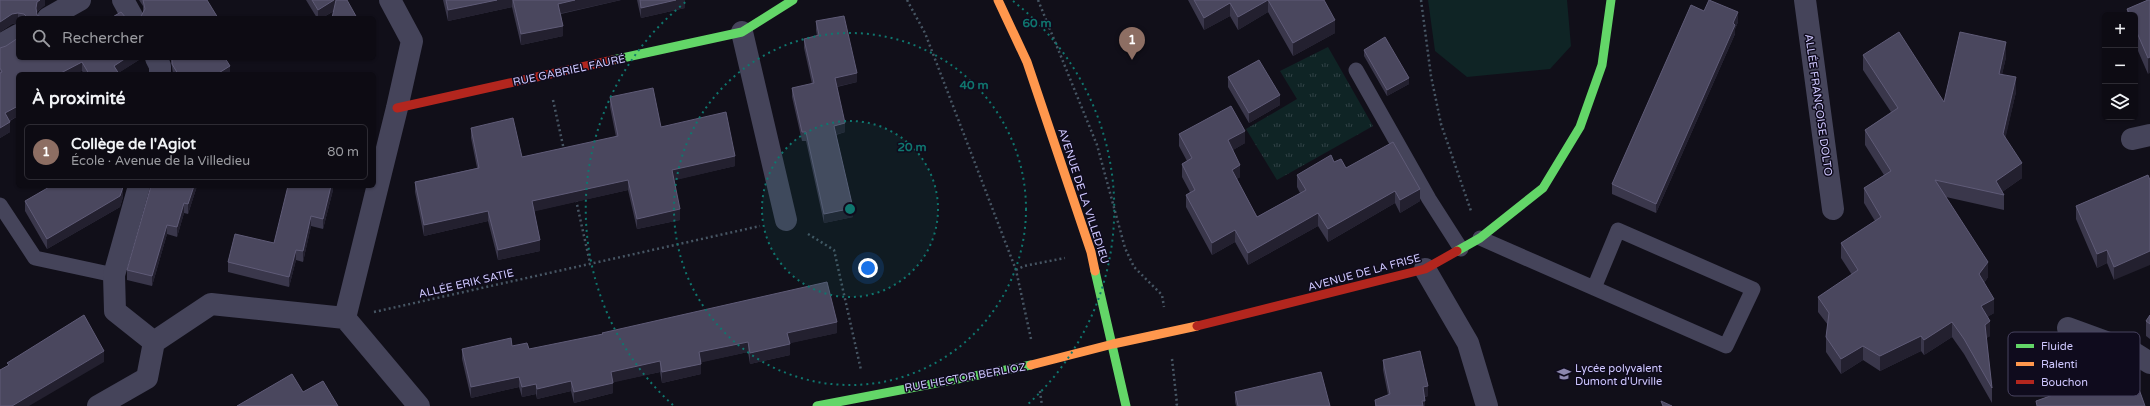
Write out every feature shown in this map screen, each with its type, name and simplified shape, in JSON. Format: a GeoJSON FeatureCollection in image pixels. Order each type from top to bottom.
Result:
{"type":"FeatureCollection","features":[{"type":"Feature","properties":{"kind":"street"},"geometry":{"type":"LineString","coordinates":[[52,16],[80,0]]}},
{"type":"Feature","properties":{"kind":"street"},"geometry":{"type":"LineString","coordinates":[[123,0],[132,16]]}},
{"type":"Feature","properties":{"kind":"street"},"geometry":{"type":"LineString","coordinates":[[345,318],[398,108],[412,41],[390,0]]}},
{"type":"Feature","properties":{"kind":"street","name":"RUE GABRIEL FAURÉ"},"geometry":{"type":"LineString","coordinates":[[398,108],[742,32],[793,0]]}},
{"type":"Feature","properties":{"kind":"street","name":"AVENUE DE LA VILLEDIEU"},"geometry":{"type":"LineString","coordinates":[[998,0],[1027,62],[1086,237],[1113,344],[1126,406]]}},
{"type":"Feature","properties":{"kind":"street","name":"AVENUE DE LA FRISE"},"geometry":{"type":"LineString","coordinates":[[1113,344],[1239,317],[1425,269],[1480,238],[1542,188],[1580,127],[1602,65],[1611,0]]}},
{"type":"Feature","properties":{"kind":"street","name":"ALLÉE FRANÇOISE DOLTO"},"geometry":{"type":"LineString","coordinates":[[1805,0],[1833,209]]}},
{"type":"Feature","properties":{"kind":"street"},"geometry":{"type":"LineString","coordinates":[[742,32],[786,220]]}},
{"type":"Feature","properties":{"kind":"street"},"geometry":{"type":"LineString","coordinates":[[0,45],[16,36]]}},
{"type":"Feature","properties":{"kind":"street"},"geometry":{"type":"LineString","coordinates":[[157,60],[160,66],[160,72]]}},
{"type":"Feature","properties":{"kind":"street"},"geometry":{"type":"LineString","coordinates":[[138,188],[114,276],[115,311],[154,342]]}},
{"type":"Feature","properties":{"kind":"street"},"geometry":{"type":"LineString","coordinates":[[1425,269],[1468,343],[1487,406]]}},
{"type":"Feature","properties":{"kind":"street"},"geometry":{"type":"LineString","coordinates":[[98,406],[148,378],[154,342],[211,304],[345,318],[419,406]]}},
{"type":"Feature","properties":{"kind":"street"},"geometry":{"type":"LineString","coordinates":[[2068,328],[2079,332]]}},
{"type":"Feature","properties":{"kind":"street","name":"RUE HECTOR BERLIOZ"},"geometry":{"type":"LineString","coordinates":[[816,406],[866,395],[1036,364],[1113,344]]}},
{"type":"Feature","properties":{"kind":"street"},"geometry":{"type":"LineString","coordinates":[[2140,356],[2150,363]]}},
{"type":"Feature","properties":{"kind":"lane"},"geometry":{"type":"LineString","coordinates":[[1356,70],[1429,199],[1460,249]]}},
{"type":"Feature","properties":{"kind":"lane"},"geometry":{"type":"LineString","coordinates":[[0,205],[35,258],[114,276]]}},
{"type":"Feature","properties":{"kind":"lane"},"geometry":{"type":"LineString","coordinates":[[1480,238],[1726,346],[1753,289],[1618,230],[1594,288]]}},
{"type":"Feature","properties":{"kind":"path"},"geometry":{"type":"LineString","coordinates":[[907,0],[925,33],[1016,270],[1036,364],[1042,406]]}},
{"type":"Feature","properties":{"kind":"path"},"geometry":{"type":"LineString","coordinates":[[1038,0],[1097,145],[1124,248]]}},
{"type":"Feature","properties":{"kind":"path"},"geometry":{"type":"LineString","coordinates":[[1421,0],[1431,76],[1441,124],[1480,238]]}},
{"type":"Feature","properties":{"kind":"path"},"geometry":{"type":"LineString","coordinates":[[547,75],[566,158]]}},
{"type":"Feature","properties":{"kind":"path"},"geometry":{"type":"LineString","coordinates":[[575,196],[590,263]]}},
{"type":"Feature","properties":{"kind":"path"},"geometry":{"type":"LineString","coordinates":[[786,220],[834,250],[866,395]]}},
{"type":"Feature","properties":{"kind":"path","name":"ALLÉE ERIK SATIE"},"geometry":{"type":"LineString","coordinates":[[345,318],[786,220]]}},
{"type":"Feature","properties":{"kind":"green space"},"geometry":{"type":"Polygon","coordinates":[[[1428,0],[1567,0],[1571,46],[1550,69],[1467,77],[1435,51],[1428,0]]]}},
{"type":"Feature","properties":{"kind":"green space"},"geometry":{"type":"Polygon","coordinates":[[[1328,47],[1373,126],[1277,180],[1246,129],[1297,99],[1280,71],[1328,47]]]}},
{"type":"Feature","properties":{"kind":"building"},"geometry":{"type":"Polygon","coordinates":[[[0,0],[40,0],[37,2],[36,8],[37,15],[39,16],[26,16],[18,13],[12,14],[0,22],[0,0]]]}},
{"type":"Feature","properties":{"kind":"building"},"geometry":{"type":"Polygon","coordinates":[[[143,0],[207,0],[217,16],[141,16],[145,9],[143,0]]]}},
{"type":"Feature","properties":{"kind":"building"},"geometry":{"type":"Polygon","coordinates":[[[312,0],[334,0],[318,10],[312,0]]]}},
{"type":"Feature","properties":{"kind":"building"},"geometry":{"type":"Polygon","coordinates":[[[336,0],[347,0],[356,16],[332,16],[336,0]]]}},
{"type":"Feature","properties":{"kind":"building"},"geometry":{"type":"Polygon","coordinates":[[[446,0],[497,0],[448,10],[446,0]]]}},
{"type":"Feature","properties":{"kind":"building"},"geometry":{"type":"Polygon","coordinates":[[[513,0],[575,0],[558,4],[563,26],[521,34],[513,0]]]}},
{"type":"Feature","properties":{"kind":"building"},"geometry":{"type":"Polygon","coordinates":[[[640,0],[676,0],[641,8],[640,0]]]}},
{"type":"Feature","properties":{"kind":"building"},"geometry":{"type":"Polygon","coordinates":[[[1194,0],[1268,0],[1238,17],[1230,3],[1204,18],[1194,0]]]}},
{"type":"Feature","properties":{"kind":"building"},"geometry":{"type":"Polygon","coordinates":[[[1268,0],[1324,0],[1335,20],[1293,43],[1268,0]]]}},
{"type":"Feature","properties":{"kind":"building"},"geometry":{"type":"Polygon","coordinates":[[[1709,0],[1738,12],[1733,23],[1735,25],[1656,204],[1612,184],[1691,5],[1704,11],[1709,0]]]}},
{"type":"Feature","properties":{"kind":"building"},"geometry":{"type":"Polygon","coordinates":[[[2150,0],[2150,57],[2148,58],[2138,35],[2138,12],[2128,12],[2127,9],[2150,0]]]}},
{"type":"Feature","properties":{"kind":"building"},"geometry":{"type":"Polygon","coordinates":[[[121,12],[124,16],[114,16],[121,12]]]}},
{"type":"Feature","properties":{"kind":"building"},"geometry":{"type":"Polygon","coordinates":[[[844,16],[857,73],[835,78],[845,123],[834,126],[853,208],[824,214],[806,132],[802,132],[792,88],[814,83],[804,39],[819,35],[816,21],[844,16]]]}},
{"type":"Feature","properties":{"kind":"building"},"geometry":{"type":"Polygon","coordinates":[[[1899,32],[1944,102],[1960,32],[2006,42],[1999,74],[2016,77],[2003,134],[2022,163],[1996,181],[2004,195],[1935,180],[1988,262],[1979,274],[1994,299],[1981,306],[1990,321],[1985,325],[1992,388],[1964,339],[1952,322],[1924,340],[1921,336],[1880,356],[1863,346],[1841,359],[1826,337],[1829,313],[1818,297],[1858,270],[1841,243],[1881,217],[1864,188],[1891,171],[1865,130],[1898,108],[1863,55],[1899,32]]]}},
{"type":"Feature","properties":{"kind":"building"},"geometry":{"type":"Polygon","coordinates":[[[1385,37],[1409,78],[1387,90],[1364,50],[1385,37]]]}},
{"type":"Feature","properties":{"kind":"building"},"geometry":{"type":"Polygon","coordinates":[[[16,39],[16,60],[123,60],[114,66],[118,72],[88,72],[82,62],[63,72],[16,72],[16,107],[5,113],[10,122],[0,128],[0,73],[2,72],[0,68],[0,48],[16,39]]]}},
{"type":"Feature","properties":{"kind":"building"},"geometry":{"type":"Polygon","coordinates":[[[172,60],[226,60],[230,66],[220,72],[177,72],[172,64],[172,60]]]}},
{"type":"Feature","properties":{"kind":"building"},"geometry":{"type":"Polygon","coordinates":[[[1259,60],[1280,95],[1249,113],[1228,77],[1259,60]]]}},
{"type":"Feature","properties":{"kind":"building"},"geometry":{"type":"Polygon","coordinates":[[[653,88],[661,127],[726,112],[735,156],[672,170],[680,209],[637,219],[628,180],[532,201],[540,240],[498,250],[488,211],[424,225],[415,182],[479,168],[471,128],[513,118],[522,157],[618,136],[610,97],[653,88]]]}},
{"type":"Feature","properties":{"kind":"building"},"geometry":{"type":"Polygon","coordinates":[[[1231,106],[1245,131],[1228,140],[1240,165],[1232,170],[1257,217],[1306,190],[1297,175],[1331,155],[1334,162],[1341,159],[1346,168],[1393,142],[1420,189],[1400,200],[1395,191],[1328,229],[1318,213],[1248,253],[1235,230],[1212,243],[1186,195],[1195,190],[1182,164],[1192,158],[1179,134],[1231,106]]]}},
{"type":"Feature","properties":{"kind":"building"},"geometry":{"type":"Polygon","coordinates":[[[2148,175],[2150,180],[2150,251],[2114,267],[2107,250],[2097,254],[2076,206],[2148,175]]]}},
{"type":"Feature","properties":{"kind":"building"},"geometry":{"type":"Polygon","coordinates":[[[48,188],[123,188],[120,196],[47,239],[25,201],[48,188]]]}},
{"type":"Feature","properties":{"kind":"building"},"geometry":{"type":"Polygon","coordinates":[[[150,188],[193,188],[188,204],[184,203],[177,227],[167,225],[152,276],[127,270],[150,188]]]}},
{"type":"Feature","properties":{"kind":"building"},"geometry":{"type":"Polygon","coordinates":[[[288,188],[331,188],[323,219],[311,216],[303,251],[296,250],[289,277],[228,262],[235,234],[274,243],[288,188]]]}},
{"type":"Feature","properties":{"kind":"building"},"geometry":{"type":"Polygon","coordinates":[[[827,282],[837,322],[787,333],[790,344],[750,353],[748,342],[699,352],[701,364],[662,372],[660,361],[611,372],[613,383],[574,392],[571,381],[537,389],[536,384],[522,387],[519,377],[471,387],[462,349],[511,338],[512,346],[527,343],[529,349],[603,334],[602,333],[827,282]]]}},
{"type":"Feature","properties":{"kind":"building"},"geometry":{"type":"Polygon","coordinates":[[[84,315],[104,351],[12,406],[0,406],[0,370],[9,365],[7,363],[84,315]]]}},
{"type":"Feature","properties":{"kind":"building"},"geometry":{"type":"Polygon","coordinates":[[[2150,315],[2150,324],[2146,321],[2150,315]]]}},
{"type":"Feature","properties":{"kind":"building"},"geometry":{"type":"Polygon","coordinates":[[[1420,351],[1428,386],[1423,387],[1425,401],[1422,401],[1423,406],[1376,406],[1375,400],[1390,394],[1383,360],[1420,351]]]}},
{"type":"Feature","properties":{"kind":"building"},"geometry":{"type":"Polygon","coordinates":[[[1321,372],[1330,406],[1238,406],[1235,392],[1321,372]]]}},
{"type":"Feature","properties":{"kind":"building"},"geometry":{"type":"Polygon","coordinates":[[[292,374],[303,392],[323,381],[338,406],[237,406],[292,374]]]}},
{"type":"Feature","properties":{"kind":"building"},"geometry":{"type":"Polygon","coordinates":[[[2140,392],[2145,406],[2037,406],[2036,401],[2050,396],[2140,396],[2140,392]]]}},
{"type":"Feature","properties":{"kind":"building"},"geometry":{"type":"Polygon","coordinates":[[[1661,401],[1672,406],[1663,406],[1661,401]]]}},
{"type":"Feature","properties":{"kind":"traffic: fast"},"geometry":{"type":"LineString","coordinates":[[613,60],[742,32],[793,0]]}},
{"type":"Feature","properties":{"kind":"traffic: fast"},"geometry":{"type":"LineString","coordinates":[[1457,251],[1480,238],[1543,188],[1580,127],[1602,65],[1611,0]]}},
{"type":"Feature","properties":{"kind":"traffic: fast"},"geometry":{"type":"LineString","coordinates":[[1095,271],[1126,406]]}},
{"type":"Feature","properties":{"kind":"traffic: fast"},"geometry":{"type":"LineString","coordinates":[[817,406],[1031,365]]}},
{"type":"Feature","properties":{"kind":"traffic: slow"},"geometry":{"type":"LineString","coordinates":[[998,0],[1027,62],[1091,252],[1095,271]]}},
{"type":"Feature","properties":{"kind":"traffic: slow"},"geometry":{"type":"LineString","coordinates":[[1031,365],[1113,344],[1197,326]]}},
{"type":"Feature","properties":{"kind":"traffic: jam"},"geometry":{"type":"LineString","coordinates":[[397,108],[613,60]]}},
{"type":"Feature","properties":{"kind":"traffic: jam"},"geometry":{"type":"LineString","coordinates":[[1197,326],[1425,269],[1457,251]]}},
{"type":"Feature","properties":{"kind":"place","name":"Collège de l'Agiot"},"geometry":{"type":"Point","coordinates":[1132,60]}},
{"type":"Feature","properties":{"kind":"place","name":"Lycée polyvalent Dumont d'Urville"},"geometry":{"type":"Point","coordinates":[1564,374]}}]}
